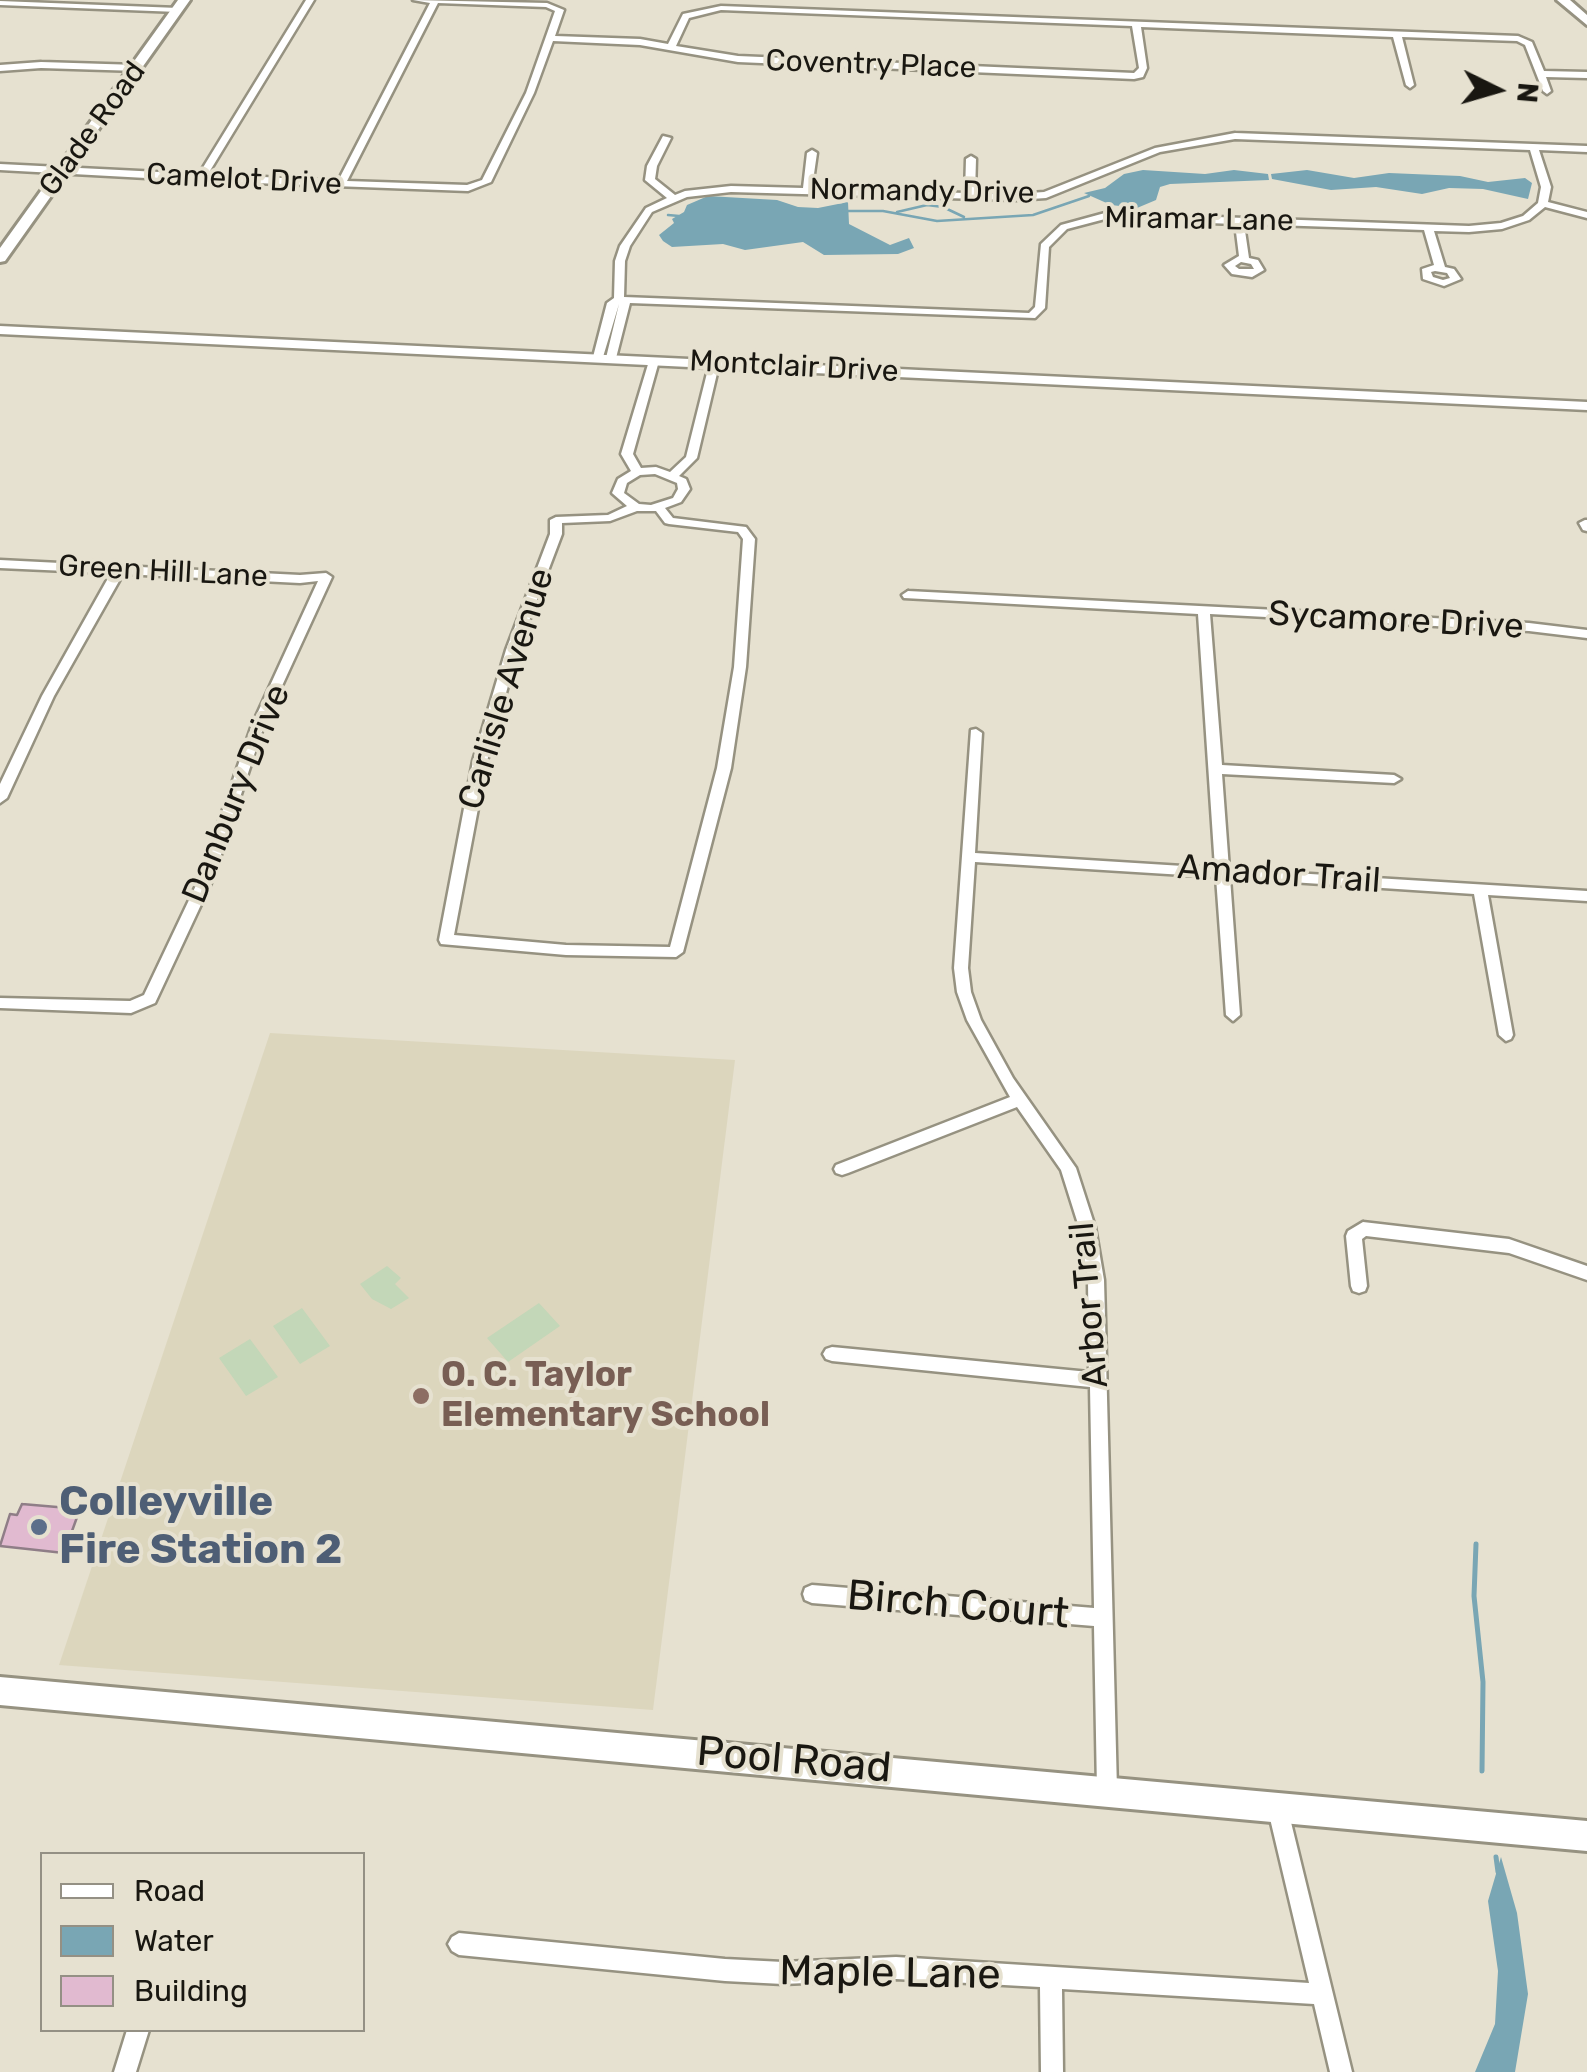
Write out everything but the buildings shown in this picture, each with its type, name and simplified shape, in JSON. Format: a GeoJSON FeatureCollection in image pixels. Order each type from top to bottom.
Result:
{"type":"FeatureCollection","features":[{"type":"Feature","properties":{"kind":"main road"},"geometry":{"type":"LineString","coordinates":[[1563,0],[1587,22]]}},
{"type":"Feature","properties":{"kind":"main road"},"geometry":{"type":"LineString","coordinates":[[1575,0],[1587,11]]}},
{"type":"Feature","properties":{"kind":"main road","name":"Glade Road"},"geometry":{"type":"LineString","coordinates":[[0,258],[181,5]]}},
{"type":"Feature","properties":{"kind":"main road","name":"Pool Road"},"geometry":{"type":"LineString","coordinates":[[0,1690],[1587,1836]]}},
{"type":"Feature","properties":{"kind":"street"},"geometry":{"type":"LineString","coordinates":[[201,178],[310,0]]}},
{"type":"Feature","properties":{"kind":"street"},"geometry":{"type":"LineString","coordinates":[[417,0],[553,6],[560,10],[560,20],[551,38]]}},
{"type":"Feature","properties":{"kind":"street"},"geometry":{"type":"LineString","coordinates":[[340,184],[435,1]]}},
{"type":"Feature","properties":{"kind":"street"},"geometry":{"type":"LineString","coordinates":[[0,4],[181,5]]}},
{"type":"Feature","properties":{"kind":"street"},"geometry":{"type":"LineString","coordinates":[[671,48],[686,16],[721,8],[1398,34],[1527,42],[1546,91]]}},
{"type":"Feature","properties":{"kind":"street","name":"Coventry Place"},"geometry":{"type":"LineString","coordinates":[[551,38],[640,42],[738,59],[1134,76],[1140,75],[1143,68],[1136,24]]}},
{"type":"Feature","properties":{"kind":"street"},"geometry":{"type":"LineString","coordinates":[[1398,34],[1410,85]]}},
{"type":"Feature","properties":{"kind":"street","name":"Camelot Drive"},"geometry":{"type":"LineString","coordinates":[[0,167],[468,188],[490,179],[551,38]]}},
{"type":"Feature","properties":{"kind":"street"},"geometry":{"type":"LineString","coordinates":[[0,68],[138,68]]}},
{"type":"Feature","properties":{"kind":"street"},"geometry":{"type":"LineString","coordinates":[[1540,74],[1587,75]]}},
{"type":"Feature","properties":{"kind":"street","name":"Normandy Drive"},"geometry":{"type":"LineString","coordinates":[[604,357],[622,302],[620,261],[626,246],[649,210],[674,198],[717,189],[1046,195],[1158,150],[1235,136],[1587,148]]}},
{"type":"Feature","properties":{"kind":"street"},"geometry":{"type":"LineString","coordinates":[[666,138],[650,180],[674,198]]}},
{"type":"Feature","properties":{"kind":"street"},"geometry":{"type":"LineString","coordinates":[[1533,146],[1546,187],[1544,204],[1587,215]]}},
{"type":"Feature","properties":{"kind":"street"},"geometry":{"type":"LineString","coordinates":[[807,191],[812,153]]}},
{"type":"Feature","properties":{"kind":"street"},"geometry":{"type":"LineString","coordinates":[[970,196],[971,159]]}},
{"type":"Feature","properties":{"kind":"street","name":"Miramar Lane"},"geometry":{"type":"LineString","coordinates":[[622,302],[1027,317],[1040,308],[1044,246],[1064,226],[1105,216],[1469,230],[1526,218],[1544,204]]}},
{"type":"Feature","properties":{"kind":"street"},"geometry":{"type":"LineString","coordinates":[[1239,219],[1244,259]]}},
{"type":"Feature","properties":{"kind":"street"},"geometry":{"type":"LineString","coordinates":[[1428,227],[1440,268]]}},
{"type":"Feature","properties":{"kind":"street","name":"Montclair Drive"},"geometry":{"type":"LineString","coordinates":[[0,330],[1587,406]]}},
{"type":"Feature","properties":{"kind":"street"},"geometry":{"type":"LineString","coordinates":[[637,472],[627,454],[654,361]]}},
{"type":"Feature","properties":{"kind":"street"},"geometry":{"type":"LineString","coordinates":[[674,475],[691,458],[714,365]]}},
{"type":"Feature","properties":{"kind":"street"},"geometry":{"type":"LineString","coordinates":[[656,470],[674,475],[684,485],[683,493],[672,504],[636,506],[618,493],[622,481],[637,472],[656,470]]}},
{"type":"Feature","properties":{"kind":"street","name":"Carlisle Avenue"},"geometry":{"type":"LineString","coordinates":[[636,506],[610,518],[556,520],[556,534],[512,650],[485,741],[463,836],[446,940],[566,950],[676,952],[724,768],[740,667],[749,539],[742,529],[669,521],[660,507]]}},
{"type":"Feature","properties":{"kind":"street","name":"Green Hill Lane"},"geometry":{"type":"LineString","coordinates":[[0,564],[300,580],[326,577]]}},
{"type":"Feature","properties":{"kind":"street"},"geometry":{"type":"LineString","coordinates":[[0,798],[48,696],[119,570]]}},
{"type":"Feature","properties":{"kind":"street","name":"Danbury Drive"},"geometry":{"type":"LineString","coordinates":[[0,1002],[140,1006],[150,999],[206,880],[258,725],[326,577]]}},
{"type":"Feature","properties":{"kind":"street","name":"Sycamore Drive"},"geometry":{"type":"LineString","coordinates":[[908,594],[1529,627],[1587,634]]}},
{"type":"Feature","properties":{"kind":"street"},"geometry":{"type":"LineString","coordinates":[[1204,612],[1233,1015]]}},
{"type":"Feature","properties":{"kind":"street","name":"Arbor Trail"},"geometry":{"type":"LineString","coordinates":[[976,733],[961,968],[964,992],[974,1020],[1020,1100],[1068,1168],[1078,1192],[1096,1280],[1106,1790]]}},
{"type":"Feature","properties":{"kind":"street"},"geometry":{"type":"LineString","coordinates":[[1217,769],[1394,779]]}},
{"type":"Feature","properties":{"kind":"street","name":"Amador Trail"},"geometry":{"type":"LineString","coordinates":[[970,856],[1587,896]]}},
{"type":"Feature","properties":{"kind":"street"},"geometry":{"type":"LineString","coordinates":[[1480,888],[1506,1035]]}},
{"type":"Feature","properties":{"kind":"street"},"geometry":{"type":"LineString","coordinates":[[842,1170],[1020,1100]]}},
{"type":"Feature","properties":{"kind":"street"},"geometry":{"type":"LineString","coordinates":[[1358,1286],[1356,1232],[1422,1234],[1508,1246],[1587,1273]]}},
{"type":"Feature","properties":{"kind":"street"},"geometry":{"type":"LineString","coordinates":[[832,1354],[1098,1380]]}},
{"type":"Feature","properties":{"kind":"street","name":"Birch Court"},"geometry":{"type":"LineString","coordinates":[[812,1594],[1103,1618]]}},
{"type":"Feature","properties":{"kind":"street"},"geometry":{"type":"LineString","coordinates":[[1278,1810],[1341,2072]]}},
{"type":"Feature","properties":{"kind":"street","name":"Maple Lane"},"geometry":{"type":"LineString","coordinates":[[459,1944],[724,1970],[783,1973],[896,1968],[1321,1994]]}},
{"type":"Feature","properties":{"kind":"street"},"geometry":{"type":"LineString","coordinates":[[1050,1980],[1052,2072]]}},
{"type":"Feature","properties":{"kind":"street"},"geometry":{"type":"LineString","coordinates":[[125,2072],[137,2032]]}},
{"type":"Feature","properties":{"kind":"shaded area","name":"O. C. Taylor Elementary School"},"geometry":{"type":"Polygon","coordinates":[[[270,1033],[735,1060],[653,1710],[59,1665],[270,1033]]]}},
{"type":"Feature","properties":{"kind":"green space"},"geometry":{"type":"Polygon","coordinates":[[[387,1266],[401,1278],[395,1284],[409,1298],[391,1309],[372,1299],[360,1284],[387,1266]]]}},
{"type":"Feature","properties":{"kind":"green space"},"geometry":{"type":"Polygon","coordinates":[[[539,1303],[560,1326],[508,1362],[487,1338],[539,1303]]]}},
{"type":"Feature","properties":{"kind":"green space"},"geometry":{"type":"Polygon","coordinates":[[[302,1308],[330,1346],[300,1364],[273,1326],[302,1308]]]}},
{"type":"Feature","properties":{"kind":"green space"},"geometry":{"type":"Polygon","coordinates":[[[250,1339],[278,1377],[246,1396],[219,1358],[250,1339]]]}},
{"type":"Feature","properties":{"kind":"water"},"geometry":{"type":"Polygon","coordinates":[[[1143,170],[1205,174],[1234,170],[1268,174],[1269,180],[1170,184],[1160,187],[1156,200],[1137,208],[1111,205],[1084,193],[1105,188],[1124,174],[1143,170]]]}},
{"type":"Feature","properties":{"kind":"water"},"geometry":{"type":"Polygon","coordinates":[[[1307,170],[1354,178],[1389,173],[1460,176],[1488,182],[1525,178],[1532,183],[1528,199],[1483,189],[1449,188],[1422,194],[1376,187],[1331,190],[1272,179],[1271,174],[1307,170]]]}},
{"type":"Feature","properties":{"kind":"water"},"geometry":{"type":"Polygon","coordinates":[[[708,196],[777,200],[818,208],[848,202],[849,224],[890,245],[909,238],[914,248],[898,254],[824,255],[803,242],[745,250],[723,244],[672,247],[663,241],[659,235],[674,223],[672,219],[684,212],[687,205],[708,196]]]}},
{"type":"Feature","properties":{"kind":"water"},"geometry":{"type":"Polygon","coordinates":[[[1501,1857],[1517,1913],[1528,1994],[1515,2072],[1475,2072],[1495,2024],[1498,1971],[1488,1901],[1501,1857]]]}},
{"type":"Feature","properties":{"kind":"waterway"},"geometry":{"type":"LineString","coordinates":[[843,211],[883,211],[937,221],[1033,215],[1089,196]]}},
{"type":"Feature","properties":{"kind":"waterway"},"geometry":{"type":"LineString","coordinates":[[897,212],[927,205],[943,207],[964,217]]}},
{"type":"Feature","properties":{"kind":"waterway"},"geometry":{"type":"LineString","coordinates":[[668,215],[679,216]]}},
{"type":"Feature","properties":{"kind":"waterway"},"geometry":{"type":"LineString","coordinates":[[1476,1544],[1474,1596],[1483,1682],[1482,1771]]}},
{"type":"Feature","properties":{"kind":"waterway"},"geometry":{"type":"LineString","coordinates":[[1496,1857],[1498,1872]]}},
{"type":"Feature","properties":{"kind":"place","name":"O. C. Taylor Elementary School"},"geometry":{"type":"Point","coordinates":[421,1396]}},
{"type":"Feature","properties":{"kind":"place","name":"Colleyville Fire Station 2"},"geometry":{"type":"Point","coordinates":[39,1527]}}]}
